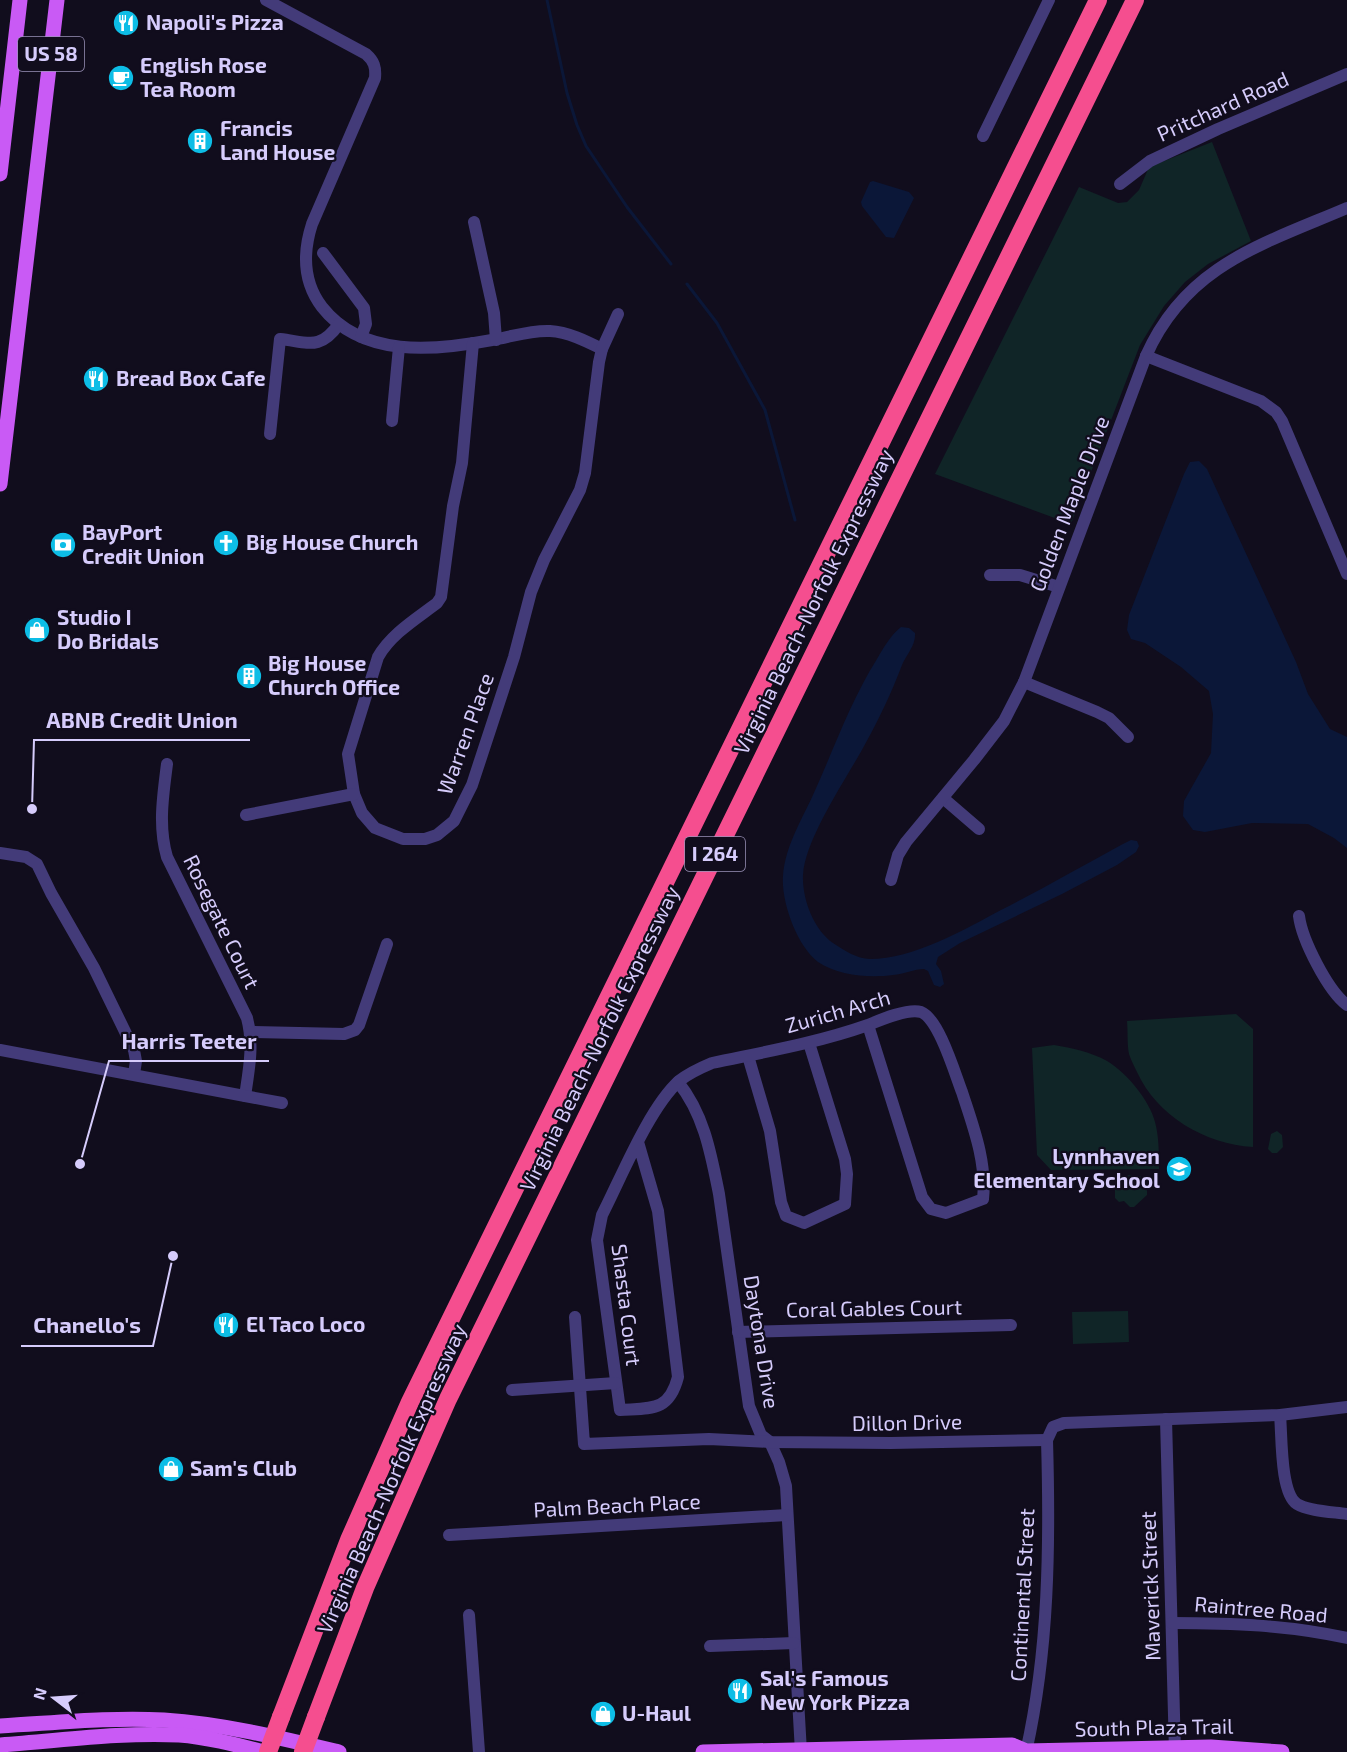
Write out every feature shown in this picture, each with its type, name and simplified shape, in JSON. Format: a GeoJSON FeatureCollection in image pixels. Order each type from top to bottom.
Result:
{"type":"FeatureCollection","features":[{"type":"Feature","properties":{"kind":"highway","name":"Virginia Beach-Norfolk Expressway"},"geometry":{"type":"LineString","coordinates":[[266,1752],[349,1540],[410,1402],[1098,0]]}},
{"type":"Feature","properties":{"kind":"highway","name":"Virginia Beach-Norfolk Expressway"},"geometry":{"type":"LineString","coordinates":[[303,1752],[365,1588],[448,1399],[1135,0]]}},
{"type":"Feature","properties":{"kind":"main road","name":"US 58"},"geometry":{"type":"LineString","coordinates":[[0,174],[20,0]]}},
{"type":"Feature","properties":{"kind":"main road","name":"US 58"},"geometry":{"type":"LineString","coordinates":[[0,482],[57,0]]}},
{"type":"Feature","properties":{"kind":"main road"},"geometry":{"type":"LineString","coordinates":[[0,1726],[105,1719],[163,1720],[246,1730],[339,1752]]}},
{"type":"Feature","properties":{"kind":"main road"},"geometry":{"type":"LineString","coordinates":[[0,1745],[140,1734],[180,1736],[266,1752]]}},
{"type":"Feature","properties":{"kind":"main road","name":"South Plaza Trail"},"geometry":{"type":"LineString","coordinates":[[703,1752],[1012,1745],[1026,1752],[1248,1749],[1282,1752]]}},
{"type":"Feature","properties":{"kind":"street"},"geometry":{"type":"LineString","coordinates":[[983,136],[1049,0]]}},
{"type":"Feature","properties":{"kind":"street"},"geometry":{"type":"LineString","coordinates":[[272,1],[366,54],[372,59],[376,71],[312,224],[306,247],[305,264],[313,292],[328,315],[361,337],[399,347],[473,344],[518,333],[551,331],[579,338],[602,349]]}},
{"type":"Feature","properties":{"kind":"street","name":"Pritchard Road"},"geometry":{"type":"LineString","coordinates":[[1120,184],[1150,161],[1218,129],[1347,74]]}},
{"type":"Feature","properties":{"kind":"street","name":"Golden Maple Drive"},"geometry":{"type":"LineString","coordinates":[[891,880],[902,848],[1004,721],[1024,682],[1146,356],[1166,320],[1191,290],[1208,275],[1246,251],[1346,209]]}},
{"type":"Feature","properties":{"kind":"street"},"geometry":{"type":"LineString","coordinates":[[474,222],[494,313],[496,340]]}},
{"type":"Feature","properties":{"kind":"street"},"geometry":{"type":"LineString","coordinates":[[323,253],[364,308],[366,324],[361,337]]}},
{"type":"Feature","properties":{"kind":"street","name":"Warren Place"},"geometry":{"type":"LineString","coordinates":[[473,344],[462,463],[453,506],[441,597],[437,603],[393,637],[378,657],[348,754],[354,794],[362,813],[375,828],[403,839],[418,840],[437,835],[454,821],[472,785],[501,700],[531,591],[543,560],[580,490],[585,473],[602,349],[618,314]]}},
{"type":"Feature","properties":{"kind":"street"},"geometry":{"type":"LineString","coordinates":[[270,434],[280,339],[321,342],[331,335],[339,324]]}},
{"type":"Feature","properties":{"kind":"street"},"geometry":{"type":"LineString","coordinates":[[392,421],[399,347]]}},
{"type":"Feature","properties":{"kind":"street"},"geometry":{"type":"LineString","coordinates":[[1146,356],[1261,401],[1276,412],[1282,421],[1346,572]]}},
{"type":"Feature","properties":{"kind":"street"},"geometry":{"type":"LineString","coordinates":[[990,575],[1020,575],[1059,586]]}},
{"type":"Feature","properties":{"kind":"street"},"geometry":{"type":"LineString","coordinates":[[1024,682],[1109,718],[1128,737]]}},
{"type":"Feature","properties":{"kind":"street","name":"Rosegate Court"},"geometry":{"type":"LineString","coordinates":[[167,764],[161,831],[167,857],[245,1013],[252,1049],[245,1096]]}},
{"type":"Feature","properties":{"kind":"street"},"geometry":{"type":"LineString","coordinates":[[246,815],[354,794]]}},
{"type":"Feature","properties":{"kind":"street"},"geometry":{"type":"LineString","coordinates":[[943,798],[979,830]]}},
{"type":"Feature","properties":{"kind":"street"},"geometry":{"type":"LineString","coordinates":[[0,853],[26,857],[37,864],[94,968],[134,1050],[136,1060],[134,1074]]}},
{"type":"Feature","properties":{"kind":"street"},"geometry":{"type":"LineString","coordinates":[[1299,916],[1310,950],[1337,995],[1347,1005]]}},
{"type":"Feature","properties":{"kind":"street"},"geometry":{"type":"LineString","coordinates":[[250,1032],[344,1034],[355,1030],[359,1025],[387,944]]}},
{"type":"Feature","properties":{"kind":"street","name":"Zurich Arch"},"geometry":{"type":"LineString","coordinates":[[678,1082],[698,1069],[712,1064],[810,1043],[913,1011],[920,1012],[933,1022],[955,1074],[984,1170],[983,1199],[946,1214],[931,1209],[922,1197],[868,1025]]}},
{"type":"Feature","properties":{"kind":"street"},"geometry":{"type":"LineString","coordinates":[[748,1056],[770,1131],[781,1203],[786,1216],[804,1223],[844,1204],[847,1181],[844,1159],[810,1043]]}},
{"type":"Feature","properties":{"kind":"street"},"geometry":{"type":"LineString","coordinates":[[0,1050],[282,1103]]}},
{"type":"Feature","properties":{"kind":"street","name":"Shasta Court"},"geometry":{"type":"LineString","coordinates":[[638,1142],[658,1211],[678,1377],[674,1393],[663,1405],[620,1410],[597,1240],[598,1227],[638,1142],[660,1103],[678,1082]]}},
{"type":"Feature","properties":{"kind":"street","name":"Daytona Drive"},"geometry":{"type":"LineString","coordinates":[[678,1082],[698,1114],[719,1194],[749,1406],[761,1435],[770,1442],[784,1475],[801,1751]]}},
{"type":"Feature","properties":{"kind":"street","name":"Dillon Drive"},"geometry":{"type":"LineString","coordinates":[[575,1317],[584,1443],[709,1439],[891,1443],[1047,1440]]}},
{"type":"Feature","properties":{"kind":"street","name":"Coral Gables Court"},"geometry":{"type":"LineString","coordinates":[[738,1332],[1011,1325]]}},
{"type":"Feature","properties":{"kind":"street"},"geometry":{"type":"LineString","coordinates":[[512,1390],[616,1383]]}},
{"type":"Feature","properties":{"kind":"street"},"geometry":{"type":"LineString","coordinates":[[1047,1440],[1053,1427],[1065,1423],[1280,1415],[1347,1407]]}},
{"type":"Feature","properties":{"kind":"street"},"geometry":{"type":"LineString","coordinates":[[1280,1415],[1286,1486],[1292,1499],[1305,1508],[1347,1514]]}},
{"type":"Feature","properties":{"kind":"street","name":"Maverick Street"},"geometry":{"type":"LineString","coordinates":[[1166,1419],[1175,1750]]}},
{"type":"Feature","properties":{"kind":"street","name":"Continental Street"},"geometry":{"type":"LineString","coordinates":[[1026,1752],[1037,1692],[1046,1598],[1047,1440]]}},
{"type":"Feature","properties":{"kind":"street","name":"Palm Beach Place"},"geometry":{"type":"LineString","coordinates":[[449,1535],[787,1515]]}},
{"type":"Feature","properties":{"kind":"street"},"geometry":{"type":"LineString","coordinates":[[470,1615],[479,1752]]}},
{"type":"Feature","properties":{"kind":"street","name":"Raintree Road"},"geometry":{"type":"LineString","coordinates":[[1172,1623],[1217,1623],[1290,1628],[1347,1638]]}},
{"type":"Feature","properties":{"kind":"street"},"geometry":{"type":"LineString","coordinates":[[710,1646],[794,1642]]}},
{"type":"Feature","properties":{"kind":"green space"},"geometry":{"type":"Polygon","coordinates":[[[1212,142],[1251,241],[1208,264],[1185,282],[1164,306],[1140,345],[1071,524],[935,474],[1079,187],[1118,203],[1127,202],[1139,190],[1149,167],[1212,142]]]}},
{"type":"Feature","properties":{"kind":"green space"},"geometry":{"type":"Polygon","coordinates":[[[1236,1014],[1253,1029],[1253,1147],[1217,1140],[1184,1125],[1157,1102],[1146,1088],[1128,1050],[1127,1021],[1236,1014]]]}},
{"type":"Feature","properties":{"kind":"green space"},"geometry":{"type":"Polygon","coordinates":[[[1054,1045],[1081,1051],[1107,1061],[1122,1072],[1136,1088],[1148,1105],[1155,1122],[1159,1169],[1051,1170],[1037,1155],[1032,1048],[1054,1045]]]}},
{"type":"Feature","properties":{"kind":"green space"},"geometry":{"type":"Polygon","coordinates":[[[1277,1131],[1282,1135],[1283,1147],[1277,1153],[1272,1153],[1268,1149],[1271,1134],[1277,1131]]]}},
{"type":"Feature","properties":{"kind":"green space"},"geometry":{"type":"Polygon","coordinates":[[[1128,1175],[1140,1176],[1147,1182],[1147,1195],[1134,1207],[1130,1207],[1124,1201],[1119,1202],[1115,1198],[1115,1188],[1128,1175]]]}},
{"type":"Feature","properties":{"kind":"green space"},"geometry":{"type":"Polygon","coordinates":[[[1128,1311],[1129,1342],[1073,1344],[1072,1312],[1128,1311]]]}},
{"type":"Feature","properties":{"kind":"water"},"geometry":{"type":"Polygon","coordinates":[[[870,182],[909,192],[914,198],[894,238],[886,237],[862,206],[861,202],[870,182]]]}},
{"type":"Feature","properties":{"kind":"water"},"geometry":{"type":"Polygon","coordinates":[[[1199,461],[1207,469],[1296,662],[1308,694],[1330,729],[1347,737],[1347,848],[1308,824],[1252,823],[1205,832],[1193,830],[1183,816],[1184,801],[1211,753],[1213,714],[1209,691],[1181,667],[1145,643],[1131,639],[1127,630],[1129,615],[1184,474],[1190,462],[1199,461]]]}},
{"type":"Feature","properties":{"kind":"water"},"geometry":{"type":"Polygon","coordinates":[[[901,627],[909,628],[915,633],[913,645],[874,728],[818,827],[805,860],[804,893],[814,921],[826,937],[846,951],[865,959],[886,958],[921,949],[955,934],[1131,840],[1137,841],[1139,846],[1136,852],[1117,865],[960,943],[938,957],[936,964],[941,971],[944,984],[940,987],[934,985],[928,971],[924,969],[893,975],[865,976],[845,973],[818,962],[810,955],[797,935],[783,887],[784,865],[790,844],[850,709],[885,646],[901,627]]]}},
{"type":"Feature","properties":{"kind":"waterway"},"geometry":{"type":"LineString","coordinates":[[547,0],[567,93],[586,146],[627,207],[671,264]]}},
{"type":"Feature","properties":{"kind":"waterway"},"geometry":{"type":"LineString","coordinates":[[687,284],[717,323],[765,410],[795,520]]}},
{"type":"Feature","properties":{"kind":"place","name":"Napoli's Pizza"},"geometry":{"type":"Point","coordinates":[126,23]}},
{"type":"Feature","properties":{"kind":"place","name":"English Rose Tea Room"},"geometry":{"type":"Point","coordinates":[121,78]}},
{"type":"Feature","properties":{"kind":"place","name":"Francis Land House"},"geometry":{"type":"Point","coordinates":[200,141]}},
{"type":"Feature","properties":{"kind":"place","name":"Bread Box Cafe"},"geometry":{"type":"Point","coordinates":[96,379]}},
{"type":"Feature","properties":{"kind":"place","name":"Big House Church"},"geometry":{"type":"Point","coordinates":[226,543]}},
{"type":"Feature","properties":{"kind":"place","name":"BayPort Credit Union"},"geometry":{"type":"Point","coordinates":[63,545]}},
{"type":"Feature","properties":{"kind":"place","name":"Studio I Do Bridals"},"geometry":{"type":"Point","coordinates":[37,630]}},
{"type":"Feature","properties":{"kind":"place","name":"Big House Church Office"},"geometry":{"type":"Point","coordinates":[249,676]}},
{"type":"Feature","properties":{"kind":"place","name":"ABNB Credit Union"},"geometry":{"type":"Point","coordinates":[32,809]}},
{"type":"Feature","properties":{"kind":"place","name":"Harris Teeter"},"geometry":{"type":"Point","coordinates":[80,1164]}},
{"type":"Feature","properties":{"kind":"place","name":"Lynnhaven Elementary School"},"geometry":{"type":"Point","coordinates":[1179,1169]}},
{"type":"Feature","properties":{"kind":"place","name":"Chanello's"},"geometry":{"type":"Point","coordinates":[173,1256]}},
{"type":"Feature","properties":{"kind":"place","name":"El Taco Loco"},"geometry":{"type":"Point","coordinates":[226,1325]}},
{"type":"Feature","properties":{"kind":"place","name":"Sam's Club"},"geometry":{"type":"Point","coordinates":[171,1469]}},
{"type":"Feature","properties":{"kind":"place","name":"Sal's Famous New York Pizza"},"geometry":{"type":"Point","coordinates":[740,1691]}},
{"type":"Feature","properties":{"kind":"place","name":"U-Haul"},"geometry":{"type":"Point","coordinates":[603,1714]}}]}
